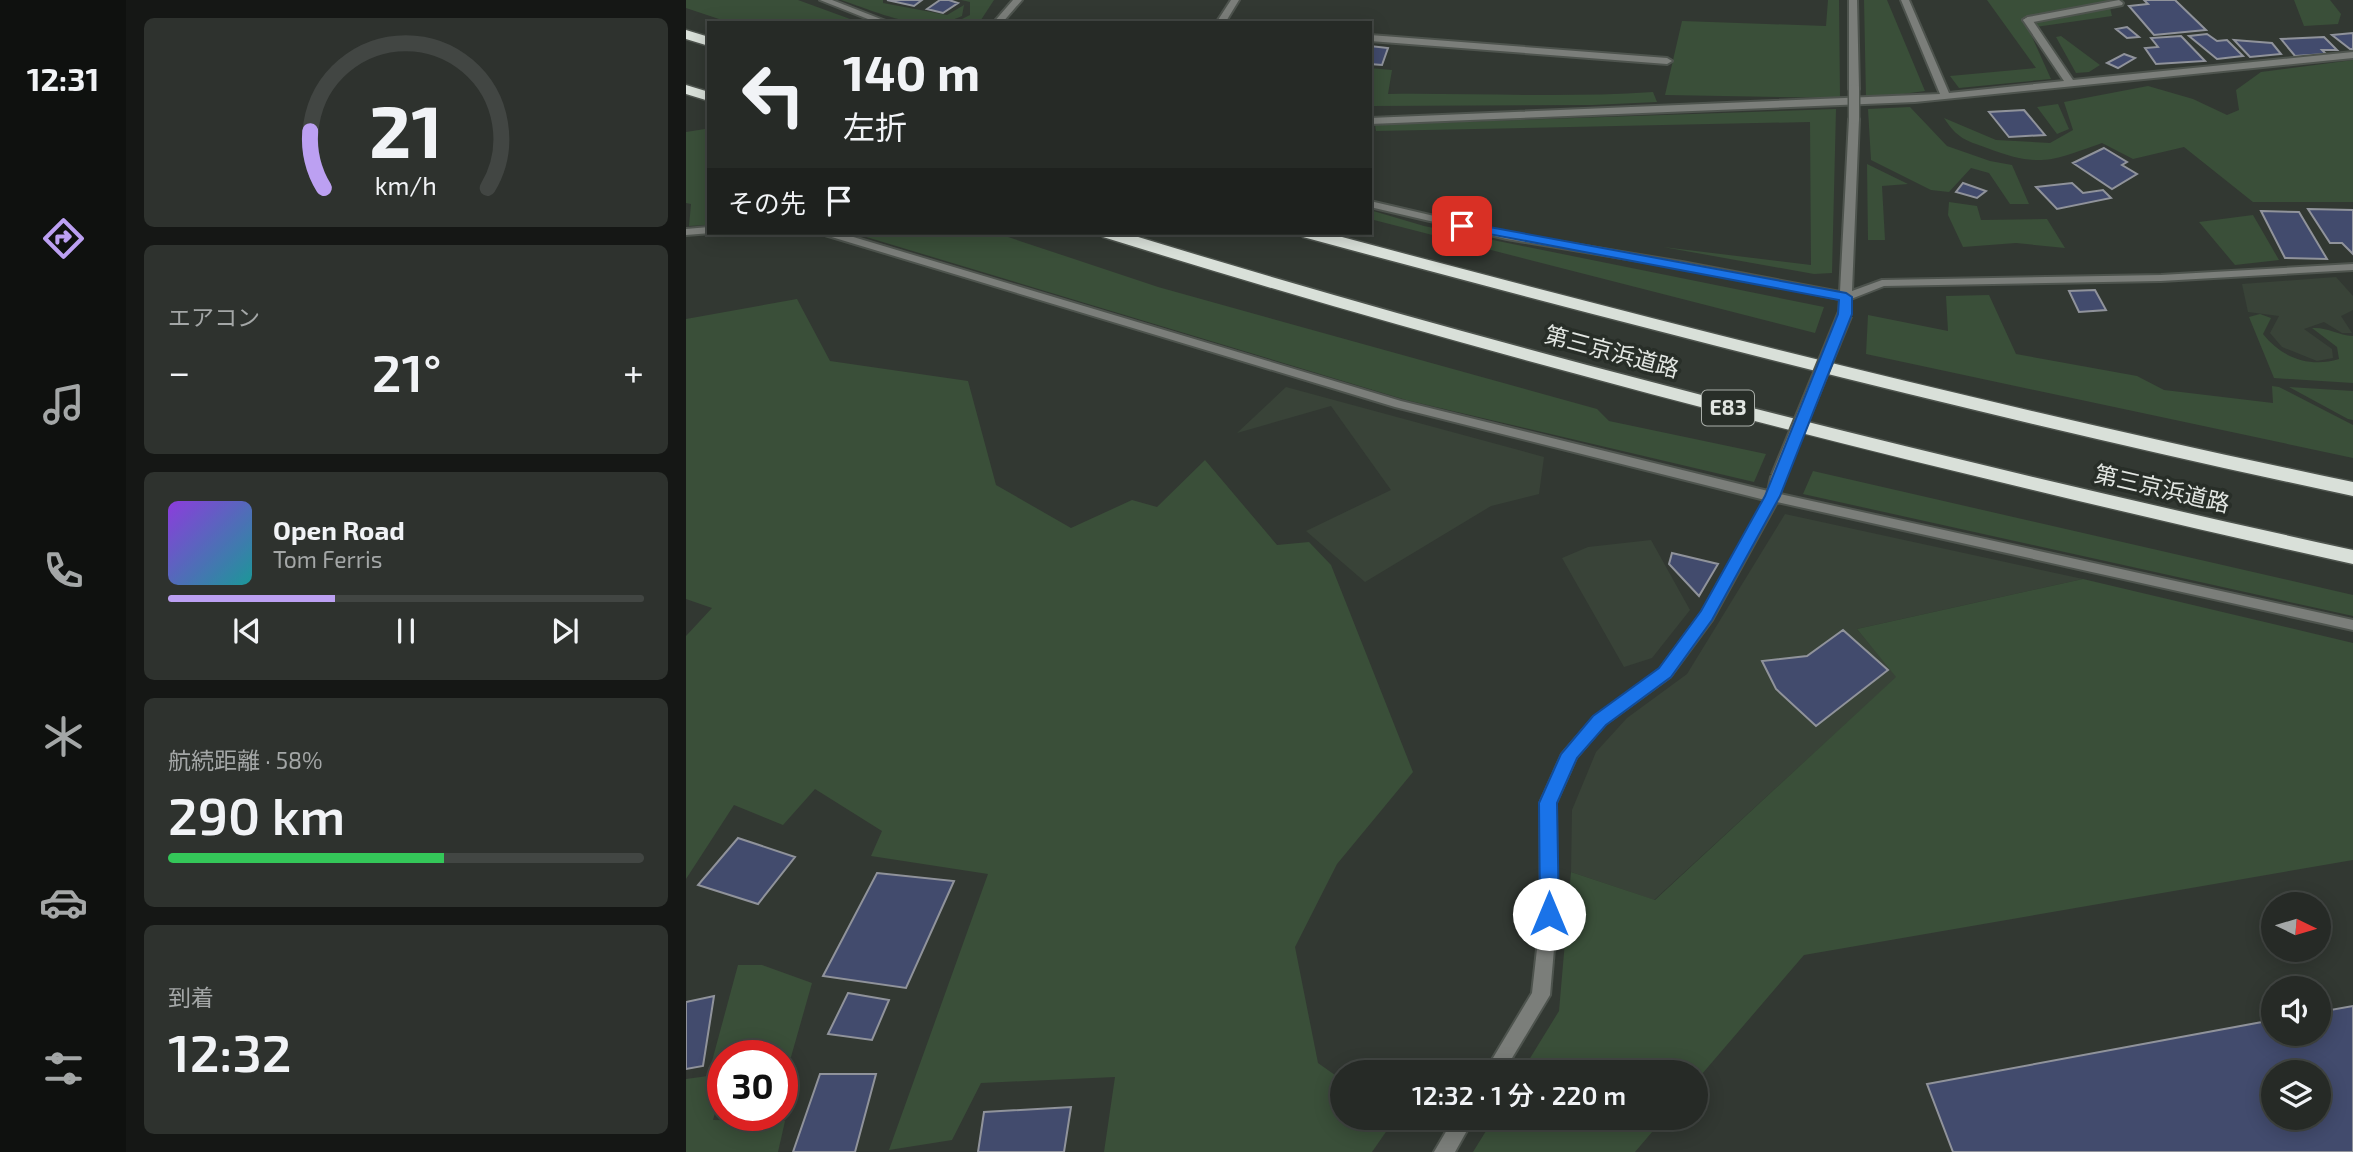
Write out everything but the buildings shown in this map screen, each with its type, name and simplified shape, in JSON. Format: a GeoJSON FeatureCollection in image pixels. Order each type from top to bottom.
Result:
{"type":"FeatureCollection","features":[{"type":"Feature","properties":{"kind":"highway"},"geometry":{"type":"LineString","coordinates":[[686,34],[707,41]]}},
{"type":"Feature","properties":{"kind":"highway"},"geometry":{"type":"LineString","coordinates":[[686,89],[707,96]]}},
{"type":"Feature","properties":{"kind":"highway","name":"第三京浜道路"},"geometry":{"type":"LineString","coordinates":[[1116,235],[1195,260],[1593,373],[1945,463],[2353,557]]}},
{"type":"Feature","properties":{"kind":"highway","name":"第三京浜道路"},"geometry":{"type":"LineString","coordinates":[[1316,235],[1621,318],[1957,402],[2353,489]]}},
{"type":"Feature","properties":{"kind":"street"},"geometry":{"type":"LineString","coordinates":[[824,0],[882,21]]}},
{"type":"Feature","properties":{"kind":"street"},"geometry":{"type":"LineString","coordinates":[[999,21],[1018,0]]}},
{"type":"Feature","properties":{"kind":"street"},"geometry":{"type":"LineString","coordinates":[[1221,21],[1236,0]]}},
{"type":"Feature","properties":{"kind":"street"},"geometry":{"type":"LineString","coordinates":[[1501,1060],[1541,995],[1549,914],[1548,803],[1570,754],[1600,720],[1665,673],[1707,616],[1773,496],[1778,477],[1845,314],[1854,119],[1853,0]]}},
{"type":"Feature","properties":{"kind":"street"},"geometry":{"type":"LineString","coordinates":[[1905,0],[1946,96]]}},
{"type":"Feature","properties":{"kind":"street"},"geometry":{"type":"LineString","coordinates":[[2071,84],[2028,20],[2119,3]]}},
{"type":"Feature","properties":{"kind":"street"},"geometry":{"type":"LineString","coordinates":[[1372,38],[1667,61]]}},
{"type":"Feature","properties":{"kind":"street"},"geometry":{"type":"LineString","coordinates":[[1372,121],[1751,107],[1946,96],[2353,55]]}},
{"type":"Feature","properties":{"kind":"street"},"geometry":{"type":"LineString","coordinates":[[1372,204],[1507,236],[1682,265],[1846,297],[1882,283],[2161,278],[2353,267]]}},
{"type":"Feature","properties":{"kind":"street"},"geometry":{"type":"LineString","coordinates":[[686,232],[707,230]]}},
{"type":"Feature","properties":{"kind":"street"},"geometry":{"type":"LineString","coordinates":[[836,235],[1399,404],[1773,496],[2353,625]]}},
{"type":"Feature","properties":{"kind":"street"},"geometry":{"type":"LineString","coordinates":[[1444,1152],[1458,1130]]}},
{"type":"Feature","properties":{"kind":"shaded area"},"geometry":{"type":"Polygon","coordinates":[[[2336,277],[2353,296],[2353,310],[2341,316],[2352,333],[2342,333],[2324,322],[2304,329],[2332,349],[2333,358],[2317,361],[2282,347],[2270,333],[2279,316],[2248,312],[2242,284],[2336,277]]]}},
{"type":"Feature","properties":{"kind":"shaded area"},"geometry":{"type":"Polygon","coordinates":[[[1286,387],[1544,457],[1539,494],[1491,506],[1365,582],[1306,531],[1391,490],[1331,406],[1237,433],[1286,387]]]}},
{"type":"Feature","properties":{"kind":"shaded area"},"geometry":{"type":"Polygon","coordinates":[[[1785,514],[2083,579],[1857,629],[1897,677],[1654,900],[1571,872],[1572,810],[1596,752],[1627,718],[1687,674],[1785,514]]]}},
{"type":"Feature","properties":{"kind":"shaded area"},"geometry":{"type":"Polygon","coordinates":[[[1651,540],[1690,610],[1652,658],[1624,667],[1562,558],[1588,547],[1651,540]]]}},
{"type":"Feature","properties":{"kind":"green space"},"geometry":{"type":"Polygon","coordinates":[[[686,0],[798,0],[856,21],[725,21],[686,8],[686,0]]]}},
{"type":"Feature","properties":{"kind":"green space"},"geometry":{"type":"Polygon","coordinates":[[[841,0],[883,0],[883,3],[947,15],[964,5],[962,16],[947,21],[908,21],[841,0]]]}},
{"type":"Feature","properties":{"kind":"green space"},"geometry":{"type":"Polygon","coordinates":[[[961,0],[994,0],[980,21],[958,21],[970,15],[970,2],[961,0]]]}},
{"type":"Feature","properties":{"kind":"green space"},"geometry":{"type":"Polygon","coordinates":[[[1828,0],[1839,0],[1840,98],[1665,95],[1682,21],[1826,26],[1828,0]]]}},
{"type":"Feature","properties":{"kind":"green space"},"geometry":{"type":"Polygon","coordinates":[[[1864,0],[1887,0],[1925,91],[1866,99],[1864,0]]]}},
{"type":"Feature","properties":{"kind":"green space"},"geometry":{"type":"Polygon","coordinates":[[[1987,0],[2124,0],[2110,8],[2112,16],[2028,28],[2051,79],[1959,88],[1950,76],[2036,68],[1987,0]]]}},
{"type":"Feature","properties":{"kind":"green space"},"geometry":{"type":"Polygon","coordinates":[[[2294,0],[2330,0],[2341,14],[2338,24],[2304,26],[2294,0]]]}},
{"type":"Feature","properties":{"kind":"green space"},"geometry":{"type":"Polygon","coordinates":[[[2061,36],[2100,65],[2089,72],[2076,73],[2056,37],[2061,36]]]}},
{"type":"Feature","properties":{"kind":"green space"},"geometry":{"type":"Polygon","coordinates":[[[2353,60],[2353,202],[2253,202],[2184,147],[2133,159],[2102,143],[2057,158],[2020,158],[1967,141],[1958,135],[1944,118],[1996,140],[2050,143],[2073,130],[2064,102],[2148,86],[2193,99],[2227,115],[2239,110],[2236,90],[2261,72],[2353,60]]]}},
{"type":"Feature","properties":{"kind":"green space"},"geometry":{"type":"Polygon","coordinates":[[[1372,68],[1392,70],[1388,94],[1554,95],[1653,92],[1657,102],[1593,105],[1372,106],[1372,68]]]}},
{"type":"Feature","properties":{"kind":"green space"},"geometry":{"type":"Polygon","coordinates":[[[2058,104],[2069,129],[2057,134],[2037,107],[2058,104]]]}},
{"type":"Feature","properties":{"kind":"green space"},"geometry":{"type":"Polygon","coordinates":[[[1910,107],[1947,146],[1990,161],[2012,165],[2029,204],[2010,204],[1989,173],[1971,168],[1949,192],[1931,190],[1871,160],[1868,109],[1910,107]]]}},
{"type":"Feature","properties":{"kind":"green space"},"geometry":{"type":"Polygon","coordinates":[[[1836,109],[1832,273],[1814,274],[1663,247],[1811,265],[1810,122],[1376,131],[1375,125],[1836,109]]]}},
{"type":"Feature","properties":{"kind":"green space"},"geometry":{"type":"Polygon","coordinates":[[[707,130],[707,225],[689,226],[691,204],[686,203],[686,132],[707,130]]]}},
{"type":"Feature","properties":{"kind":"green space"},"geometry":{"type":"Polygon","coordinates":[[[1867,164],[1908,184],[1882,186],[1885,240],[1868,240],[1867,164]]]}},
{"type":"Feature","properties":{"kind":"green space"},"geometry":{"type":"Polygon","coordinates":[[[1949,202],[1977,206],[1981,220],[2047,219],[2065,248],[2016,243],[1963,247],[1948,215],[1949,202]]]}},
{"type":"Feature","properties":{"kind":"green space"},"geometry":{"type":"Polygon","coordinates":[[[1372,211],[1424,226],[1824,307],[1815,333],[1372,220],[1372,211]]]}},
{"type":"Feature","properties":{"kind":"green space"},"geometry":{"type":"Polygon","coordinates":[[[2253,215],[2279,260],[2235,265],[2199,222],[2253,215]]]}},
{"type":"Feature","properties":{"kind":"green space"},"geometry":{"type":"Polygon","coordinates":[[[860,235],[1002,235],[1158,287],[1597,409],[1609,421],[1766,454],[1754,482],[1406,400],[860,235]]]}},
{"type":"Feature","properties":{"kind":"green space"},"geometry":{"type":"Polygon","coordinates":[[[1989,295],[2016,354],[2137,376],[2164,390],[2273,403],[2272,386],[2279,387],[2353,425],[2353,458],[1866,354],[1868,315],[1948,331],[1946,296],[1989,295]]]}},
{"type":"Feature","properties":{"kind":"green space"},"geometry":{"type":"Polygon","coordinates":[[[797,299],[830,361],[968,381],[996,485],[1071,528],[1132,500],[1157,507],[1205,460],[1277,545],[1309,542],[1331,565],[1413,772],[1337,864],[1295,947],[1318,1063],[1330,1072],[1330,1130],[1387,1130],[1372,1152],[1104,1152],[1115,1077],[981,1083],[952,1140],[889,1150],[988,874],[871,856],[882,831],[815,789],[783,825],[734,805],[686,879],[686,636],[712,608],[686,599],[686,319],[797,299]]]}},
{"type":"Feature","properties":{"kind":"green space"},"geometry":{"type":"Polygon","coordinates":[[[2260,314],[2271,318],[2263,334],[2279,349],[2297,359],[2318,362],[2339,359],[2337,347],[2312,328],[2353,336],[2353,383],[2274,378],[2249,317],[2260,314]]]}},
{"type":"Feature","properties":{"kind":"green space"},"geometry":{"type":"Polygon","coordinates":[[[2289,387],[2353,391],[2353,420],[2348,419],[2289,387]]]}},
{"type":"Feature","properties":{"kind":"green space"},"geometry":{"type":"Polygon","coordinates":[[[1813,471],[2353,595],[2353,616],[1803,494],[1813,471]]]}},
{"type":"Feature","properties":{"kind":"green space"},"geometry":{"type":"Polygon","coordinates":[[[2083,579],[2353,643],[2353,860],[1804,955],[1708,1067],[1708,1060],[1529,1060],[1559,1011],[1571,872],[1655,900],[1896,677],[1857,629],[2083,579]]]}},
{"type":"Feature","properties":{"kind":"green space"},"geometry":{"type":"Polygon","coordinates":[[[738,965],[762,965],[812,983],[796,1040],[718,1040],[738,965]]]}},
{"type":"Feature","properties":{"kind":"green space"},"geometry":{"type":"Polygon","coordinates":[[[707,1076],[707,1131],[783,1131],[778,1152],[686,1152],[686,1079],[707,1076]]]}},
{"type":"Feature","properties":{"kind":"green space"},"geometry":{"type":"Polygon","coordinates":[[[1487,1130],[1654,1130],[1635,1152],[1473,1152],[1487,1130]]]}},
{"type":"Feature","properties":{"kind":"route"},"geometry":{"type":"LineString","coordinates":[[1462,226],[1846,297],[1845,314],[1778,477],[1773,496],[1707,616],[1665,673],[1600,720],[1570,754],[1548,803],[1549,914]]}}]}
